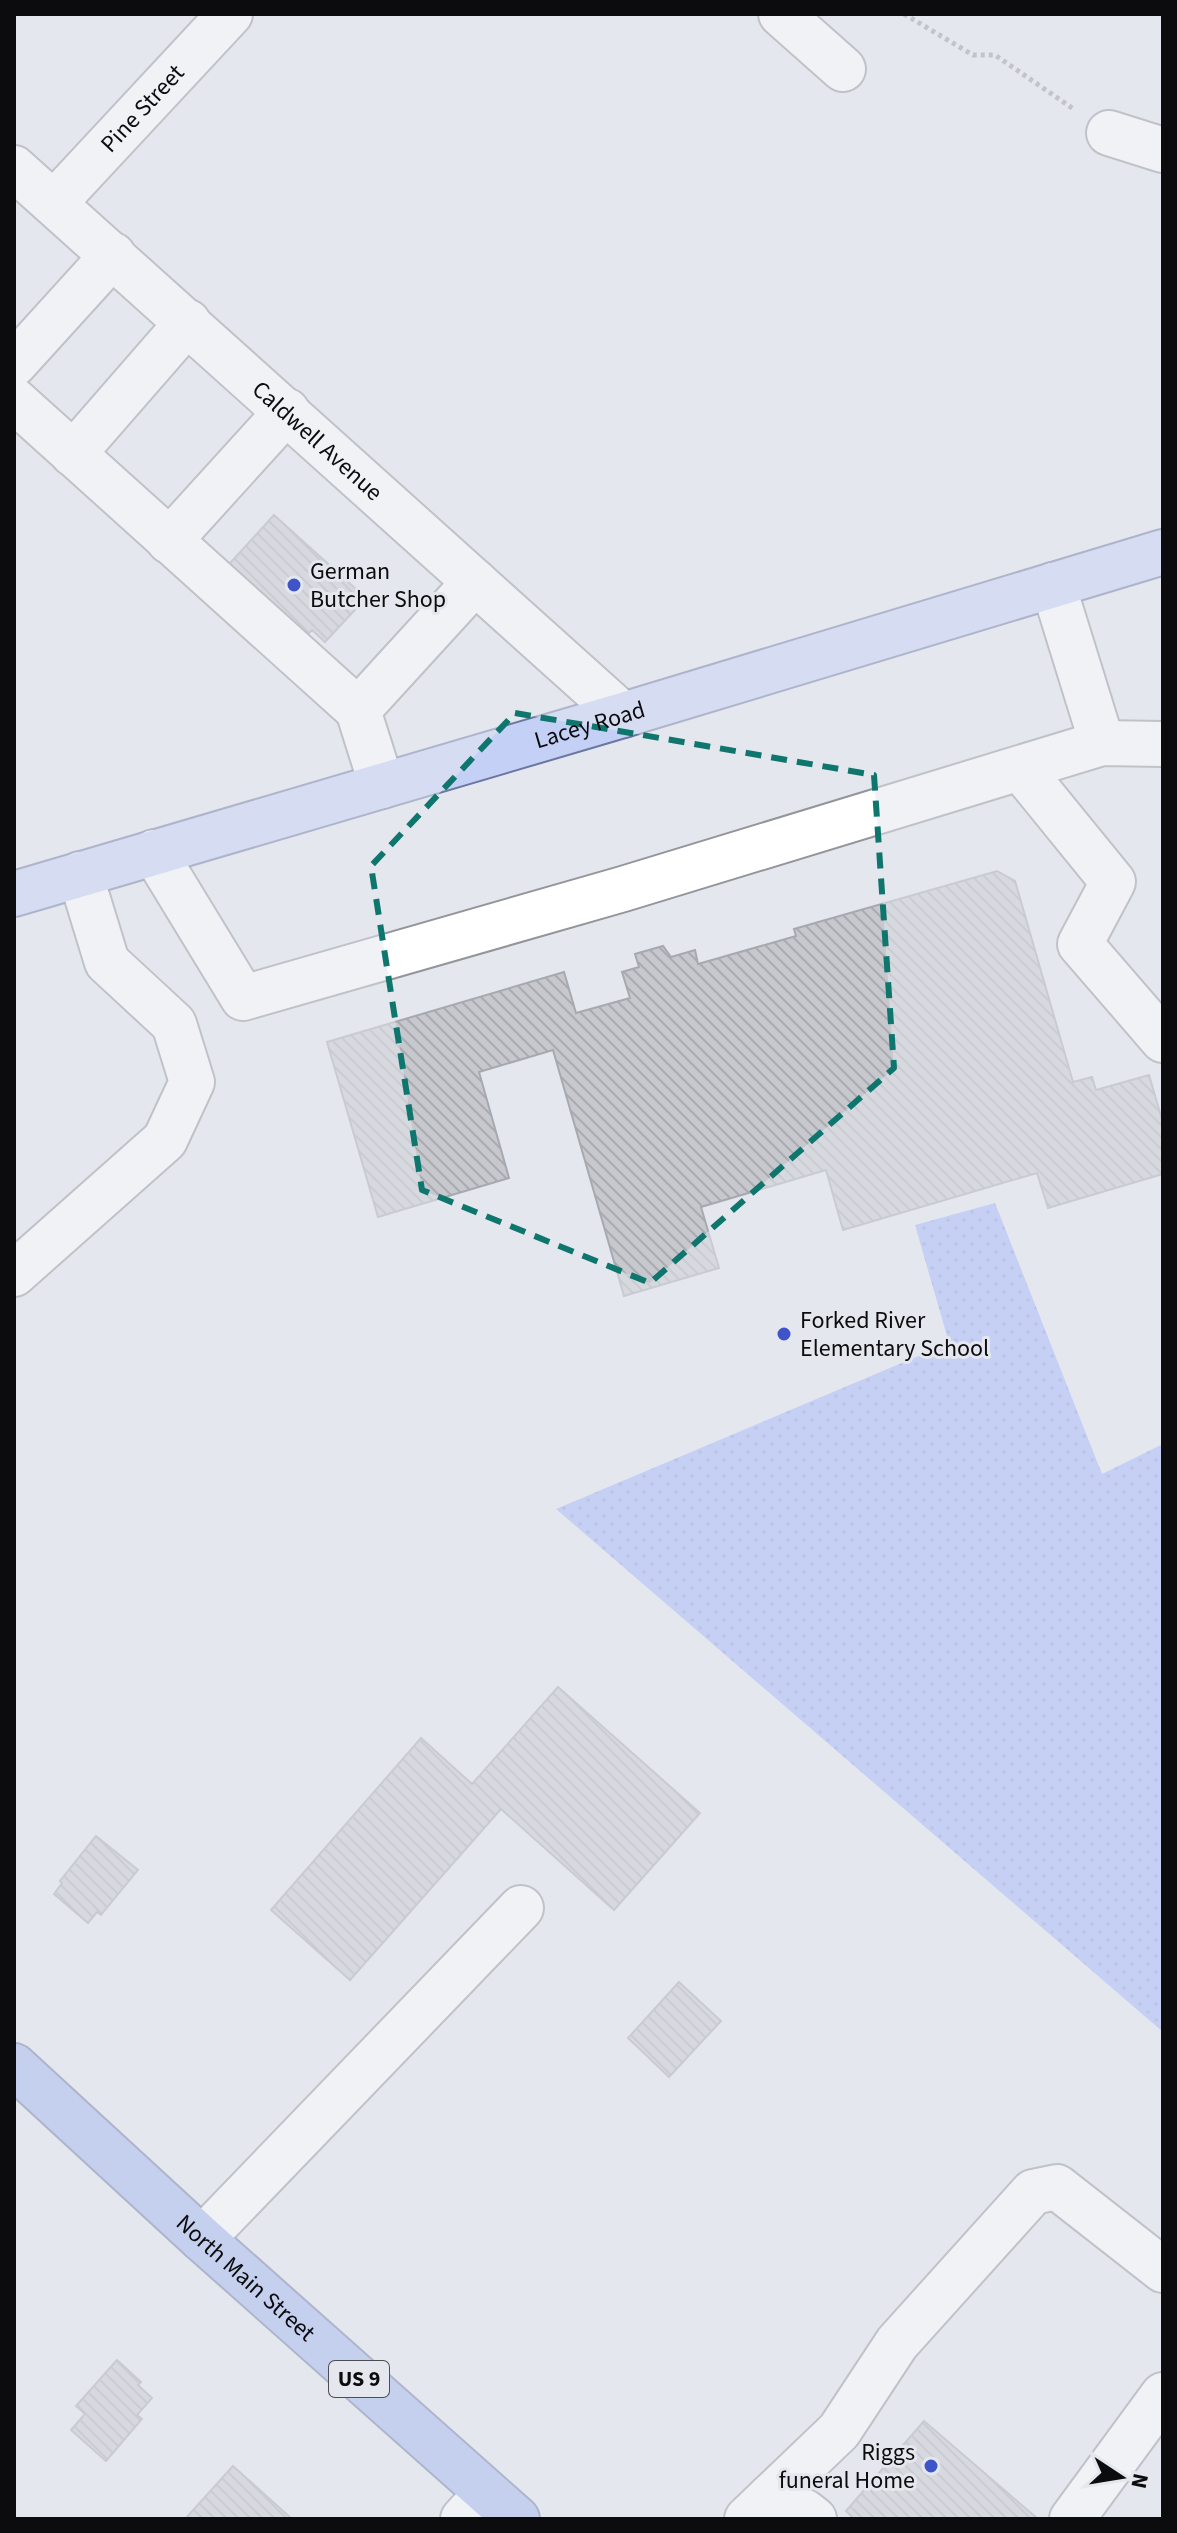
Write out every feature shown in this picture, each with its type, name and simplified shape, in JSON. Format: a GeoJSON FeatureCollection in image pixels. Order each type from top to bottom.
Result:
{"type":"FeatureCollection","features":[{"type":"Feature","properties":{"kind":"highway","name":"North Main Street"},"geometry":{"type":"LineString","coordinates":[[14,2066],[489,2510]]}},
{"type":"Feature","properties":{"kind":"main road","name":"Lacey Road"},"geometry":{"type":"LineString","coordinates":[[14,894],[1163,552]]}},
{"type":"Feature","properties":{"kind":"street","name":"Pine Street"},"geometry":{"type":"LineString","coordinates":[[55,202],[230,14]]}},
{"type":"Feature","properties":{"kind":"street"},"geometry":{"type":"LineString","coordinates":[[781,14],[843,69]]}},
{"type":"Feature","properties":{"kind":"street"},"geometry":{"type":"LineString","coordinates":[[1109,133],[1163,150]]}},
{"type":"Feature","properties":{"kind":"street","name":"Caldwell Avenue"},"geometry":{"type":"LineString","coordinates":[[14,168],[623,715]]}},
{"type":"Feature","properties":{"kind":"street"},"geometry":{"type":"LineString","coordinates":[[14,364],[113,255]]}},
{"type":"Feature","properties":{"kind":"street"},"geometry":{"type":"LineString","coordinates":[[73,454],[188,322]]}},
{"type":"Feature","properties":{"kind":"street"},"geometry":{"type":"LineString","coordinates":[[14,400],[358,710],[382,786]]}},
{"type":"Feature","properties":{"kind":"street"},"geometry":{"type":"LineString","coordinates":[[169,541],[287,411]]}},
{"type":"Feature","properties":{"kind":"street"},"geometry":{"type":"LineString","coordinates":[[358,710],[475,582]]}},
{"type":"Feature","properties":{"kind":"street"},"geometry":{"type":"LineString","coordinates":[[1053,585],[1102,743]]}},
{"type":"Feature","properties":{"kind":"street"},"geometry":{"type":"LineString","coordinates":[[154,852],[243,998],[623,889],[1102,743],[1163,744]]}},
{"type":"Feature","properties":{"kind":"street"},"geometry":{"type":"LineString","coordinates":[[1021,769],[1113,882],[1080,944],[1163,1040]]}},
{"type":"Feature","properties":{"kind":"street"},"geometry":{"type":"LineString","coordinates":[[14,1274],[165,1140],[192,1082],[174,1024],[107,962],[80,874]]}},
{"type":"Feature","properties":{"kind":"street"},"geometry":{"type":"LineString","coordinates":[[202,2239],[521,1908]]}},
{"type":"Feature","properties":{"kind":"street"},"geometry":{"type":"LineString","coordinates":[[758,2508],[839,2431],[897,2343],[1033,2192],[1057,2187],[1163,2270]]}},
{"type":"Feature","properties":{"kind":"street"},"geometry":{"type":"LineString","coordinates":[[1072,2519],[1163,2395]]}},
{"type":"Feature","properties":{"kind":"street"},"geometry":{"type":"LineString","coordinates":[[758,2508],[805,2512],[814,2519]]}},
{"type":"Feature","properties":{"kind":"path"},"geometry":{"type":"LineString","coordinates":[[904,14],[973,55],[995,55],[1109,133]]}},
{"type":"Feature","properties":{"kind":"highlighted area"},"geometry":{"type":"Polygon","coordinates":[[[515,713],[874,775],[894,1068],[650,1283],[422,1190],[371,866],[515,713]]]}},
{"type":"Feature","properties":{"kind":"shaded area"},"geometry":{"type":"Polygon","coordinates":[[[995,1203],[1102,1474],[1163,1444],[1163,2032],[556,1509],[949,1343],[915,1225],[995,1203]]]}},
{"type":"Feature","properties":{"kind":"building","name":"German Butcher Shop"},"geometry":{"type":"Polygon","coordinates":[[[274,515],[366,598],[325,642],[312,630],[300,643],[222,572],[274,515]]]}},
{"type":"Feature","properties":{"kind":"building"},"geometry":{"type":"Polygon","coordinates":[[[997,871],[1015,881],[1073,1082],[1092,1077],[1096,1090],[1149,1075],[1163,1123],[1163,1174],[1048,1208],[1037,1173],[843,1230],[826,1170],[701,1207],[719,1268],[624,1296],[553,1050],[479,1072],[509,1178],[378,1217],[327,1042],[564,972],[576,1013],[630,998],[622,972],[639,967],[635,954],[663,946],[671,957],[695,950],[698,964],[796,936],[794,929],[997,871]]]}},
{"type":"Feature","properties":{"kind":"building"},"geometry":{"type":"Polygon","coordinates":[[[558,1687],[700,1813],[614,1910],[501,1809],[350,1980],[271,1910],[421,1738],[472,1784],[558,1687]]]}},
{"type":"Feature","properties":{"kind":"building"},"geometry":{"type":"Polygon","coordinates":[[[96,1836],[138,1870],[101,1915],[97,1912],[88,1923],[54,1894],[62,1883],[60,1881],[96,1836]]]}},
{"type":"Feature","properties":{"kind":"building"},"geometry":{"type":"Polygon","coordinates":[[[679,1982],[721,2021],[669,2077],[628,2038],[679,1982]]]}},
{"type":"Feature","properties":{"kind":"building"},"geometry":{"type":"Polygon","coordinates":[[[117,2360],[141,2382],[138,2385],[152,2398],[137,2415],[142,2419],[106,2461],[71,2430],[85,2414],[76,2406],[117,2360]]]}},
{"type":"Feature","properties":{"kind":"building","name":"Riggs funeral Home"},"geometry":{"type":"Polygon","coordinates":[[[924,2421],[1038,2519],[854,2519],[846,2511],[924,2421]]]}},
{"type":"Feature","properties":{"kind":"building"},"geometry":{"type":"Polygon","coordinates":[[[233,2466],[292,2519],[185,2519],[233,2466]]]}},
{"type":"Feature","properties":{"kind":"place","name":"German Butcher Shop"},"geometry":{"type":"Point","coordinates":[294,585]}},
{"type":"Feature","properties":{"kind":"place","name":"Forked River Elementary School"},"geometry":{"type":"Point","coordinates":[784,1334]}},
{"type":"Feature","properties":{"kind":"place","name":"Riggs funeral Home"},"geometry":{"type":"Point","coordinates":[931,2466]}}]}
